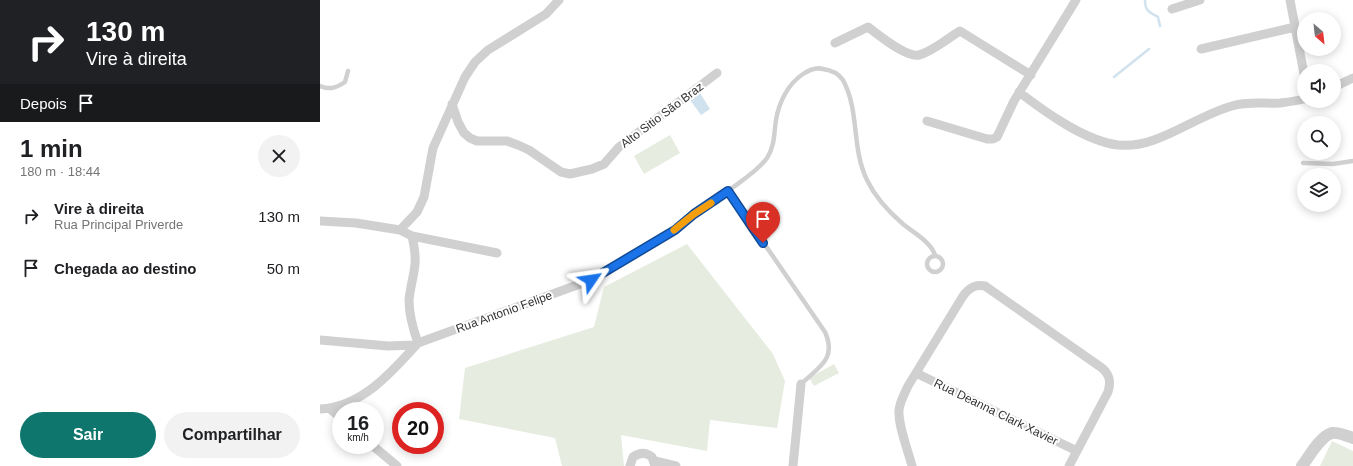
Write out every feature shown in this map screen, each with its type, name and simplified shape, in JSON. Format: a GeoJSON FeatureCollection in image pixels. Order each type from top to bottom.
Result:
{"type":"FeatureCollection","features":[{"type":"Feature","properties":{"kind":"street"},"geometry":{"type":"LineString","coordinates":[[400,230],[417,212],[424,197],[433,148],[465,77],[475,62],[488,50],[546,14],[559,0]]}},
{"type":"Feature","properties":{"kind":"street"},"geometry":{"type":"LineString","coordinates":[[927,121],[987,139],[994,139],[999,134],[1009,110],[1019,92],[1031,75],[1076,0]]}},
{"type":"Feature","properties":{"kind":"street"},"geometry":{"type":"LineString","coordinates":[[1172,9],[1200,0]]}},
{"type":"Feature","properties":{"kind":"street"},"geometry":{"type":"LineString","coordinates":[[1290,0],[1302,64]]}},
{"type":"Feature","properties":{"kind":"street"},"geometry":{"type":"LineString","coordinates":[[835,44],[868,27],[907,54],[919,55],[960,31],[1031,75]]}},
{"type":"Feature","properties":{"kind":"street"},"geometry":{"type":"LineString","coordinates":[[1201,48],[1295,28]]}},
{"type":"Feature","properties":{"kind":"street","name":"Alto Sitio São Braz"},"geometry":{"type":"LineString","coordinates":[[452,104],[458,122],[464,133],[470,138],[477,141],[507,142],[518,145],[529,150],[561,172],[570,174],[592,169],[604,164],[619,147],[717,74]]}},
{"type":"Feature","properties":{"kind":"street"},"geometry":{"type":"LineString","coordinates":[[1341,84],[1353,78]]}},
{"type":"Feature","properties":{"kind":"street"},"geometry":{"type":"LineString","coordinates":[[1019,92],[1045,111],[1064,122],[1104,142],[1118,145],[1132,145],[1154,140],[1230,106],[1243,103],[1279,103],[1297,100]]}},
{"type":"Feature","properties":{"kind":"street"},"geometry":{"type":"LineString","coordinates":[[320,221],[356,223],[400,230],[412,236],[497,253]]}},
{"type":"Feature","properties":{"kind":"street"},"geometry":{"type":"LineString","coordinates":[[412,236],[415,264],[409,300],[410,316],[417,344]]}},
{"type":"Feature","properties":{"kind":"street","name":"Rua Antonio Felipe"},"geometry":{"type":"LineString","coordinates":[[417,344],[591,280]]}},
{"type":"Feature","properties":{"kind":"street"},"geometry":{"type":"LineString","coordinates":[[912,466],[900,420],[899,410],[902,398],[963,296],[971,288],[981,285],[985,286],[1108,373],[1110,379],[1108,392],[1069,466]]}},
{"type":"Feature","properties":{"kind":"street"},"geometry":{"type":"LineString","coordinates":[[320,340],[388,346],[417,344]]}},
{"type":"Feature","properties":{"kind":"street"},"geometry":{"type":"LineString","coordinates":[[325,409],[348,402],[367,392],[384,379],[417,344]]}},
{"type":"Feature","properties":{"kind":"street","name":"Rua Deanna Clark Xavier"},"geometry":{"type":"LineString","coordinates":[[916,373],[1077,451]]}},
{"type":"Feature","properties":{"kind":"street"},"geometry":{"type":"LineString","coordinates":[[793,466],[801,384]]}},
{"type":"Feature","properties":{"kind":"street"},"geometry":{"type":"LineString","coordinates":[[1302,466],[1320,441],[1326,436],[1332,433],[1353,438]]}},
{"type":"Feature","properties":{"kind":"street"},"geometry":{"type":"LineString","coordinates":[[630,466],[634,457],[641,453],[649,455],[655,464],[676,466]]}},
{"type":"Feature","properties":{"kind":"street"},"geometry":{"type":"LineString","coordinates":[[383,454],[397,466]]}},
{"type":"Feature","properties":{"kind":"lane"},"geometry":{"type":"LineString","coordinates":[[591,280],[675,230],[694,214],[754,171],[767,158],[772,148],[778,112],[789,87],[797,78],[808,70],[818,68],[832,70],[842,78],[853,108],[855,140],[859,162],[876,195],[889,210],[931,246],[935,255]]}},
{"type":"Feature","properties":{"kind":"lane"},"geometry":{"type":"LineString","coordinates":[[320,86],[327,89],[335,88],[345,82],[348,71]]}},
{"type":"Feature","properties":{"kind":"lane"},"geometry":{"type":"LineString","coordinates":[[1303,163],[1333,164],[1353,161]]}},
{"type":"Feature","properties":{"kind":"lane"},"geometry":{"type":"LineString","coordinates":[[728,191],[825,332],[829,342],[830,350],[827,360],[801,384]]}},
{"type":"Feature","properties":{"kind":"shaded area"},"geometry":{"type":"Polygon","coordinates":[[[670,135],[680,153],[644,174],[634,156],[670,135]]]}},
{"type":"Feature","properties":{"kind":"shaded area"},"geometry":{"type":"Polygon","coordinates":[[[687,244],[773,354],[785,381],[777,428],[710,420],[707,451],[621,435],[624,466],[562,466],[555,438],[459,419],[465,368],[594,327],[604,287],[687,244]]]}},
{"type":"Feature","properties":{"kind":"shaded area"},"geometry":{"type":"Polygon","coordinates":[[[834,364],[839,373],[814,386],[809,378],[834,364]]]}},
{"type":"Feature","properties":{"kind":"shaded area"},"geometry":{"type":"Polygon","coordinates":[[[1332,441],[1353,451],[1353,466],[1320,466],[1332,441]]]}},
{"type":"Feature","properties":{"kind":"water"},"geometry":{"type":"Polygon","coordinates":[[[700,93],[710,109],[701,115],[690,100],[700,93]]]}},
{"type":"Feature","properties":{"kind":"waterway"},"geometry":{"type":"LineString","coordinates":[[1145,0],[1147,9],[1158,17],[1160,26]]}},
{"type":"Feature","properties":{"kind":"waterway"},"geometry":{"type":"LineString","coordinates":[[1114,77],[1149,49]]}},
{"type":"Feature","properties":{"kind":"slow traffic"},"geometry":{"type":"LineString","coordinates":[[674,230],[711,203]]}},
{"type":"Feature","properties":{"kind":"route"},"geometry":{"type":"LineString","coordinates":[[591,280],[675,230],[694,214],[728,191],[763,243]]}}]}
